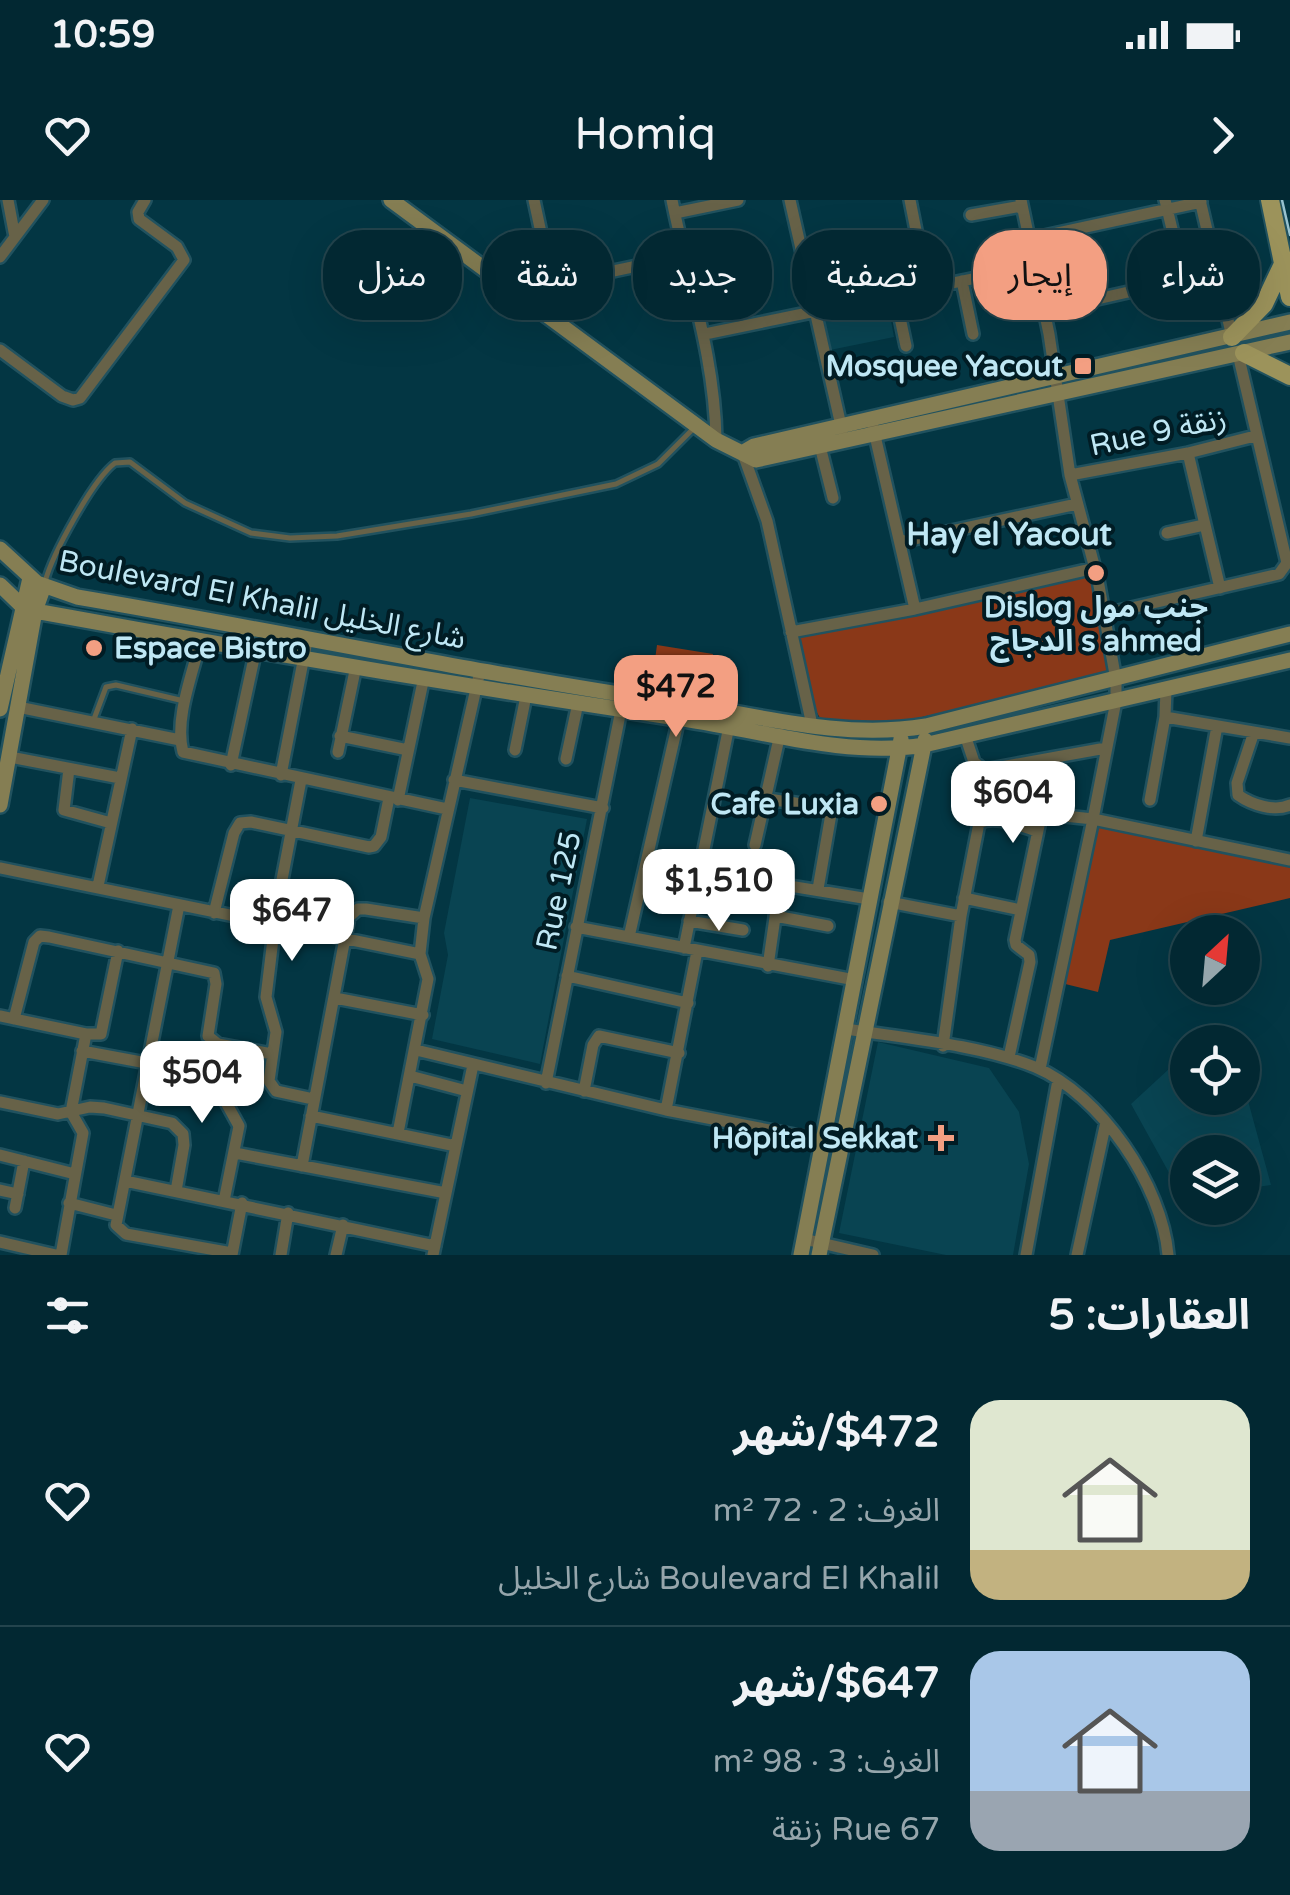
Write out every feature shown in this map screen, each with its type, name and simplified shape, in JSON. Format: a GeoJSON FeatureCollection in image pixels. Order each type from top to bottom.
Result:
{"type":"FeatureCollection","features":[{"type":"Feature","properties":{"kind":"main road"},"geometry":{"type":"LineString","coordinates":[[1270,200],[1290,297]]}},
{"type":"Feature","properties":{"kind":"main road"},"geometry":{"type":"LineString","coordinates":[[1283,263],[1238,348],[1290,376]]}},
{"type":"Feature","properties":{"kind":"street"},"geometry":{"type":"LineString","coordinates":[[8,200],[16,237]]}},
{"type":"Feature","properties":{"kind":"street"},"geometry":{"type":"LineString","coordinates":[[0,257],[44,200]]}},
{"type":"Feature","properties":{"kind":"street"},"geometry":{"type":"LineString","coordinates":[[0,350],[62,396],[80,398],[184,260],[177,247],[139,219],[138,212],[145,200]]}},
{"type":"Feature","properties":{"kind":"street"},"geometry":{"type":"LineString","coordinates":[[392,200],[482,268]]}},
{"type":"Feature","properties":{"kind":"street"},"geometry":{"type":"LineString","coordinates":[[534,200],[540,230]]}},
{"type":"Feature","properties":{"kind":"street"},"geometry":{"type":"LineString","coordinates":[[673,206],[738,200]]}},
{"type":"Feature","properties":{"kind":"street"},"geometry":{"type":"LineString","coordinates":[[790,200],[797,230]]}},
{"type":"Feature","properties":{"kind":"street"},"geometry":{"type":"LineString","coordinates":[[910,200],[916,230]]}},
{"type":"Feature","properties":{"kind":"street"},"geometry":{"type":"LineString","coordinates":[[1067,230],[1200,201]]}},
{"type":"Feature","properties":{"kind":"street","name":"Rue 9 زنقة"},"geometry":{"type":"LineString","coordinates":[[1200,201],[1207,230]]}},
{"type":"Feature","properties":{"kind":"street"},"geometry":{"type":"LineString","coordinates":[[971,215],[1021,203],[1028,230]]}},
{"type":"Feature","properties":{"kind":"street"},"geometry":{"type":"LineString","coordinates":[[953,282],[973,278]]}},
{"type":"Feature","properties":{"kind":"street"},"geometry":{"type":"LineString","coordinates":[[962,280],[972,334]]}},
{"type":"Feature","properties":{"kind":"street"},"geometry":{"type":"LineString","coordinates":[[705,334],[792,315]]}},
{"type":"Feature","properties":{"kind":"street"},"geometry":{"type":"LineString","coordinates":[[552,320],[716,440],[756,460],[820,446],[842,433]]}},
{"type":"Feature","properties":{"kind":"street"},"geometry":{"type":"LineString","coordinates":[[701,320],[715,404],[716,440]]}},
{"type":"Feature","properties":{"kind":"street"},"geometry":{"type":"LineString","coordinates":[[817,320],[842,433]]}},
{"type":"Feature","properties":{"kind":"street"},"geometry":{"type":"LineString","coordinates":[[900,320],[906,346]]}},
{"type":"Feature","properties":{"kind":"street"},"geometry":{"type":"LineString","coordinates":[[1040,1069],[1116,701],[1105,614],[1070,475],[1045,320]]}},
{"type":"Feature","properties":{"kind":"street","name":"Rue 9 زنقة"},"geometry":{"type":"LineString","coordinates":[[1220,588],[1279,574],[1286,567],[1230,320]]}},
{"type":"Feature","properties":{"kind":"street"},"geometry":{"type":"LineString","coordinates":[[873,426],[1057,394],[1238,348],[1290,322]]}},
{"type":"Feature","properties":{"kind":"street"},"geometry":{"type":"LineString","coordinates":[[742,453],[754,446],[873,426],[1054,376],[1290,342]]}},
{"type":"Feature","properties":{"kind":"street"},"geometry":{"type":"LineString","coordinates":[[873,426],[915,608]]}},
{"type":"Feature","properties":{"kind":"street","name":"Rue 9 زنقة"},"geometry":{"type":"LineString","coordinates":[[1070,475],[1255,436]]}},
{"type":"Feature","properties":{"kind":"street"},"geometry":{"type":"LineString","coordinates":[[820,446],[834,498]]}},
{"type":"Feature","properties":{"kind":"street"},"geometry":{"type":"LineString","coordinates":[[742,453],[768,521],[803,691],[805,725]]}},
{"type":"Feature","properties":{"kind":"street"},"geometry":{"type":"LineString","coordinates":[[1105,614],[1220,588],[1188,453]]}},
{"type":"Feature","properties":{"kind":"street"},"geometry":{"type":"LineString","coordinates":[[900,542],[1077,504]]}},
{"type":"Feature","properties":{"kind":"street"},"geometry":{"type":"LineString","coordinates":[[1167,533],[1204,525]]}},
{"type":"Feature","properties":{"kind":"street","name":"Boulevard El Khalil شارع الخليل"},"geometry":{"type":"LineString","coordinates":[[0,549],[30,577],[77,598],[174,614],[356,666],[424,677],[478,679],[526,696],[842,747],[924,745],[1285,661]]}},
{"type":"Feature","properties":{"kind":"street"},"geometry":{"type":"LineString","coordinates":[[790,632],[1094,568]]}},
{"type":"Feature","properties":{"kind":"street"},"geometry":{"type":"LineString","coordinates":[[0,585],[30,577],[18,707],[0,805]]}},
{"type":"Feature","properties":{"kind":"street","name":"Boulevard El Khalil شارع الخليل"},"geometry":{"type":"LineString","coordinates":[[0,585],[28,608],[256,649],[306,649],[478,679],[835,729],[902,730],[926,726],[1282,636]]}},
{"type":"Feature","properties":{"kind":"street"},"geometry":{"type":"LineString","coordinates":[[0,709],[28,608]]}},
{"type":"Feature","properties":{"kind":"street"},"geometry":{"type":"LineString","coordinates":[[171,634],[174,614]]}},
{"type":"Feature","properties":{"kind":"street"},"geometry":{"type":"LineString","coordinates":[[1282,636],[1285,661]]}},
{"type":"Feature","properties":{"kind":"street"},"geometry":{"type":"LineString","coordinates":[[201,639],[180,740],[181,750],[187,755],[446,809]]}},
{"type":"Feature","properties":{"kind":"street"},"geometry":{"type":"LineString","coordinates":[[231,765],[256,649]]}},
{"type":"Feature","properties":{"kind":"street"},"geometry":{"type":"LineString","coordinates":[[281,775],[306,649]]}},
{"type":"Feature","properties":{"kind":"street"},"geometry":{"type":"LineString","coordinates":[[338,752],[356,666]]}},
{"type":"Feature","properties":{"kind":"street"},"geometry":{"type":"LineString","coordinates":[[214,913],[240,823],[374,846],[381,837],[408,750],[424,677]]}},
{"type":"Feature","properties":{"kind":"street"},"geometry":{"type":"LineString","coordinates":[[398,1133],[428,979],[420,954],[424,918],[478,679]]}},
{"type":"Feature","properties":{"kind":"street"},"geometry":{"type":"LineString","coordinates":[[1150,800],[1165,717],[1166,689]]}},
{"type":"Feature","properties":{"kind":"street"},"geometry":{"type":"LineString","coordinates":[[514,750],[526,696]]}},
{"type":"Feature","properties":{"kind":"street"},"geometry":{"type":"LineString","coordinates":[[566,759],[578,702]]}},
{"type":"Feature","properties":{"kind":"street"},"geometry":{"type":"LineString","coordinates":[[18,707],[180,740]]}},
{"type":"Feature","properties":{"kind":"street","name":"Rue 125"},"geometry":{"type":"LineString","coordinates":[[546,1083],[621,710]]}},
{"type":"Feature","properties":{"kind":"street"},"geometry":{"type":"LineString","coordinates":[[1165,717],[1290,738]]}},
{"type":"Feature","properties":{"kind":"street"},"geometry":{"type":"LineString","coordinates":[[629,937],[679,718]]}},
{"type":"Feature","properties":{"kind":"street"},"geometry":{"type":"LineString","coordinates":[[666,1110],[688,1003],[689,921],[729,726]]}},
{"type":"Feature","properties":{"kind":"street"},"geometry":{"type":"LineString","coordinates":[[821,1249],[926,726]]}},
{"type":"Feature","properties":{"kind":"street"},"geometry":{"type":"LineString","coordinates":[[1196,841],[1216,726]]}},
{"type":"Feature","properties":{"kind":"street"},"geometry":{"type":"LineString","coordinates":[[98,886],[132,730]]}},
{"type":"Feature","properties":{"kind":"street"},"geometry":{"type":"LineString","coordinates":[[873,1255],[802,1247],[902,730]]}},
{"type":"Feature","properties":{"kind":"street"},"geometry":{"type":"LineString","coordinates":[[1254,732],[1237,784],[1238,796],[1277,808],[1290,805]]}},
{"type":"Feature","properties":{"kind":"street"},"geometry":{"type":"LineString","coordinates":[[755,845],[780,734]]}},
{"type":"Feature","properties":{"kind":"street"},"geometry":{"type":"LineString","coordinates":[[964,734],[974,762],[984,770],[1106,748]]}},
{"type":"Feature","properties":{"kind":"street"},"geometry":{"type":"LineString","coordinates":[[340,736],[408,750]]}},
{"type":"Feature","properties":{"kind":"street"},"geometry":{"type":"LineString","coordinates":[[10,757],[120,778]]}},
{"type":"Feature","properties":{"kind":"street"},"geometry":{"type":"LineString","coordinates":[[70,768],[64,810],[111,823]]}},
{"type":"Feature","properties":{"kind":"street"},"geometry":{"type":"LineString","coordinates":[[301,780],[289,830],[266,998],[276,1032],[270,1086],[282,1093],[313,1099]]}},
{"type":"Feature","properties":{"kind":"street"},"geometry":{"type":"LineString","coordinates":[[454,780],[603,808]]}},
{"type":"Feature","properties":{"kind":"street"},"geometry":{"type":"LineString","coordinates":[[768,798],[822,807],[832,818],[818,889]]}},
{"type":"Feature","properties":{"kind":"street"},"geometry":{"type":"LineString","coordinates":[[1009,1058],[1030,962],[1027,952],[1016,944],[1018,926],[1041,816],[1093,819],[1290,860]]}},
{"type":"Feature","properties":{"kind":"street"},"geometry":{"type":"LineString","coordinates":[[943,1046],[979,823],[996,820],[1037,831]]}},
{"type":"Feature","properties":{"kind":"street"},"geometry":{"type":"LineString","coordinates":[[0,868],[420,954]]}},
{"type":"Feature","properties":{"kind":"street"},"geometry":{"type":"LineString","coordinates":[[698,871],[868,899]]}},
{"type":"Feature","properties":{"kind":"street"},"geometry":{"type":"LineString","coordinates":[[768,966],[780,883]]}},
{"type":"Feature","properties":{"kind":"street"},"geometry":{"type":"LineString","coordinates":[[964,898],[1021,910]]}},
{"type":"Feature","properties":{"kind":"street"},"geometry":{"type":"LineString","coordinates":[[889,902],[961,916]]}},
{"type":"Feature","properties":{"kind":"street"},"geometry":{"type":"LineString","coordinates":[[179,906],[116,1224],[126,1234],[232,1254],[242,1204]]}},
{"type":"Feature","properties":{"kind":"street"},"geometry":{"type":"LineString","coordinates":[[302,1166],[349,917],[358,909],[424,918]]}},
{"type":"Feature","properties":{"kind":"street"},"geometry":{"type":"LineString","coordinates":[[775,916],[828,926]]}},
{"type":"Feature","properties":{"kind":"street"},"geometry":{"type":"LineString","coordinates":[[689,921],[742,930]]}},
{"type":"Feature","properties":{"kind":"street"},"geometry":{"type":"LineString","coordinates":[[576,926],[855,980]]}},
{"type":"Feature","properties":{"kind":"street"},"geometry":{"type":"LineString","coordinates":[[14,1019],[36,938],[49,937],[208,970],[216,976],[207,1029],[212,1041],[272,1054]]}},
{"type":"Feature","properties":{"kind":"street"},"geometry":{"type":"LineString","coordinates":[[0,1016],[98,1035],[104,1027],[118,951]]}},
{"type":"Feature","properties":{"kind":"street"},"geometry":{"type":"LineString","coordinates":[[566,976],[688,1003]]}},
{"type":"Feature","properties":{"kind":"street"},"geometry":{"type":"LineString","coordinates":[[335,998],[422,1015]]}},
{"type":"Feature","properties":{"kind":"street"},"geometry":{"type":"LineString","coordinates":[[846,1029],[1009,1058],[1058,1080],[1106,1122],[1142,1174],[1158,1208],[1168,1255]]}},
{"type":"Feature","properties":{"kind":"street"},"geometry":{"type":"LineString","coordinates":[[0,1242],[59,1255],[83,1129],[71,1112],[86,1034]]}},
{"type":"Feature","properties":{"kind":"street"},"geometry":{"type":"LineString","coordinates":[[584,1091],[596,1038],[603,1036],[679,1053]]}},
{"type":"Feature","properties":{"kind":"street"},"geometry":{"type":"LineString","coordinates":[[416,1050],[666,1110],[821,1140]]}},
{"type":"Feature","properties":{"kind":"street"},"geometry":{"type":"LineString","coordinates":[[82,1051],[188,1072],[199,1089],[223,1097],[227,1109],[239,1120],[224,1201]]}},
{"type":"Feature","properties":{"kind":"street"},"geometry":{"type":"LineString","coordinates":[[125,1181],[342,1225],[434,1250],[473,1065]]}},
{"type":"Feature","properties":{"kind":"street"},"geometry":{"type":"LineString","coordinates":[[410,1076],[467,1091]]}},
{"type":"Feature","properties":{"kind":"street"},"geometry":{"type":"LineString","coordinates":[[1026,1255],[1058,1080]]}},
{"type":"Feature","properties":{"kind":"street"},"geometry":{"type":"LineString","coordinates":[[0,1102],[46,1112],[96,1107],[172,1123],[183,1134],[176,1191]]}},
{"type":"Feature","properties":{"kind":"street"},"geometry":{"type":"LineString","coordinates":[[311,1116],[456,1146]]}},
{"type":"Feature","properties":{"kind":"street"},"geometry":{"type":"LineString","coordinates":[[1077,1255],[1106,1122]]}},
{"type":"Feature","properties":{"kind":"street"},"geometry":{"type":"LineString","coordinates":[[235,1153],[446,1193]]}},
{"type":"Feature","properties":{"kind":"street"},"geometry":{"type":"LineString","coordinates":[[0,1154],[75,1174]]}},
{"type":"Feature","properties":{"kind":"street"},"geometry":{"type":"LineString","coordinates":[[818,1157],[838,1160]]}},
{"type":"Feature","properties":{"kind":"street"},"geometry":{"type":"LineString","coordinates":[[15,1208],[24,1160]]}},
{"type":"Feature","properties":{"kind":"street"},"geometry":{"type":"LineString","coordinates":[[0,1190],[18,1194]]}},
{"type":"Feature","properties":{"kind":"street"},"geometry":{"type":"LineString","coordinates":[[69,1203],[116,1215]]}},
{"type":"Feature","properties":{"kind":"street"},"geometry":{"type":"LineString","coordinates":[[280,1255],[288,1213]]}},
{"type":"Feature","properties":{"kind":"street"},"geometry":{"type":"LineString","coordinates":[[336,1255],[342,1225]]}},
{"type":"Feature","properties":{"kind":"street"},"geometry":{"type":"LineString","coordinates":[[168,1255],[171,1242]]}},
{"type":"Feature","properties":{"kind":"lane"},"geometry":{"type":"LineString","coordinates":[[30,577],[50,564],[92,490],[115,463],[130,462],[185,503],[251,533],[290,538],[337,536],[616,484],[658,464],[696,426]]}},
{"type":"Feature","properties":{"kind":"lane"},"geometry":{"type":"LineString","coordinates":[[30,577],[50,564]]}},
{"type":"Feature","properties":{"kind":"lane"},"geometry":{"type":"LineString","coordinates":[[93,722],[106,687],[186,701]]}},
{"type":"Feature","properties":{"kind":"shaded area"},"geometry":{"type":"Polygon","coordinates":[[[824,320],[891,320],[894,337],[830,350],[824,320]]]}},
{"type":"Feature","properties":{"kind":"shaded area"},"geometry":{"type":"Polygon","coordinates":[[[1095,570],[1115,676],[908,720],[867,723],[820,718],[804,690],[792,634],[1095,570]]]}},
{"type":"Feature","properties":{"kind":"shaded area"},"geometry":{"type":"Polygon","coordinates":[[[657,645],[713,654],[709,683],[653,674],[657,645]]]}},
{"type":"Feature","properties":{"kind":"shaded area"},"geometry":{"type":"Polygon","coordinates":[[[470,798],[587,819],[540,1064],[432,1039],[448,955],[444,933],[470,798]]]}},
{"type":"Feature","properties":{"kind":"shaded area"},"geometry":{"type":"Polygon","coordinates":[[[1093,820],[1290,861],[1290,898],[1217,915],[1170,915],[1170,926],[1110,940],[1098,992],[1057,982],[1093,820]]]}},
{"type":"Feature","properties":{"kind":"shaded area","name":"Hôpital Sekkat"},"geometry":{"type":"Polygon","coordinates":[[[878,1042],[989,1068],[1019,1112],[1029,1164],[1013,1255],[946,1255],[839,1233],[878,1042]]]}},
{"type":"Feature","properties":{"kind":"shaded area"},"geometry":{"type":"Polygon","coordinates":[[[1170,1068],[1170,1115],[1252,1115],[1257,1135],[1170,1135],[1170,1174],[1131,1104],[1170,1068]]]}},
{"type":"Feature","properties":{"kind":"shaded area"},"geometry":{"type":"Polygon","coordinates":[[[1260,1145],[1271,1185],[1260,1187],[1260,1145]]]}},
{"type":"Feature","properties":{"kind":"tram line"},"geometry":{"type":"LineString","coordinates":[[1282,200],[1290,235]]}},
{"type":"Feature","properties":{"kind":"place","name":"Mosquee Yacout"},"geometry":{"type":"Point","coordinates":[1083,366]}},
{"type":"Feature","properties":{"kind":"place","name":"Dislog جنب مول الدجاج s ahmed"},"geometry":{"type":"Point","coordinates":[1096,573]}},
{"type":"Feature","properties":{"kind":"place","name":"Espace Bistro"},"geometry":{"type":"Point","coordinates":[94,648]}},
{"type":"Feature","properties":{"kind":"place","name":"Cafe Luxia"},"geometry":{"type":"Point","coordinates":[879,804]}},
{"type":"Feature","properties":{"kind":"place","name":"Hôpital Sekkat"},"geometry":{"type":"Point","coordinates":[941,1138]}},
{"type":"Feature","properties":{"kind":"district","name":"Hay el Yacout"},"geometry":{"type":"Point","coordinates":[1009,535]}}]}
